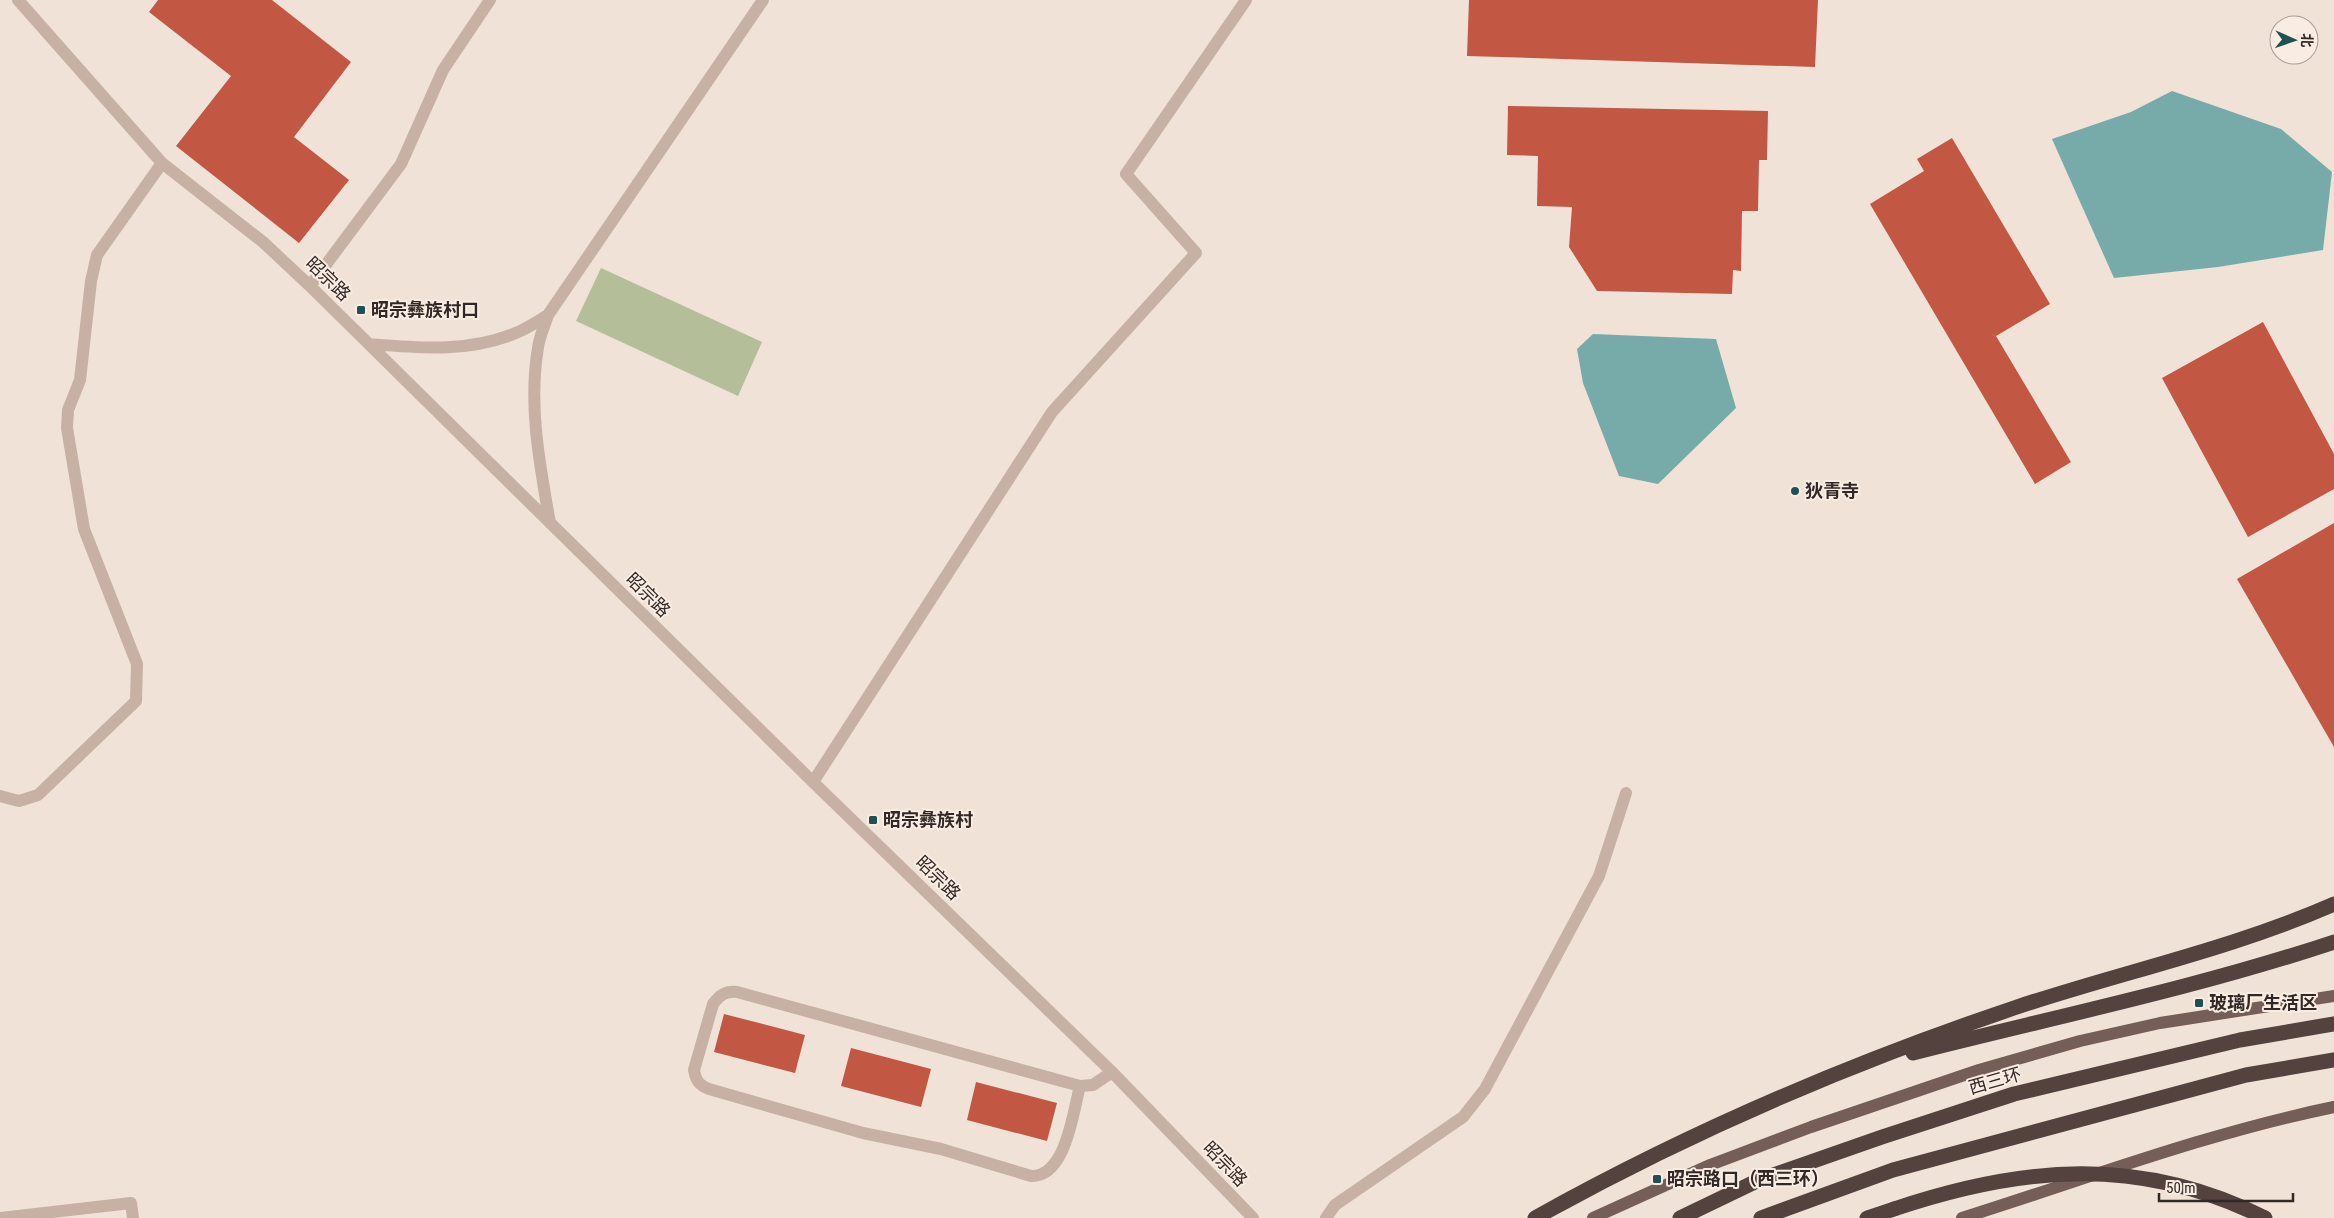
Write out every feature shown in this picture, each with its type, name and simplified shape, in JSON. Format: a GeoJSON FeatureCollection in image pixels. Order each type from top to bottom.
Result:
{"type":"FeatureCollection","features":[{"type":"Feature","properties":{"kind":"highway"},"geometry":{"type":"LineString","coordinates":[[1535,1218],[1706,1131],[1785,1094],[1896,1049],[2016,1007],[2228,945],[2286,925],[2334,904]]}},
{"type":"Feature","properties":{"kind":"highway"},"geometry":{"type":"LineString","coordinates":[[1848,1069],[2184,987],[2334,942]]}},
{"type":"Feature","properties":{"kind":"highway","name":"西三环"},"geometry":{"type":"LineString","coordinates":[[1680,1218],[1759,1180],[2014,1094],[2240,1040],[2334,1024]]}},
{"type":"Feature","properties":{"kind":"highway"},"geometry":{"type":"LineString","coordinates":[[1761,1218],[1893,1170],[2246,1075],[2334,1060]]}},
{"type":"Feature","properties":{"kind":"highway"},"geometry":{"type":"LineString","coordinates":[[1868,1218],[1936,1196],[2002,1180],[2041,1174],[2080,1172],[2145,1178],[2178,1186],[2218,1198],[2265,1218]]}},
{"type":"Feature","properties":{"kind":"main road"},"geometry":{"type":"LineString","coordinates":[[1593,1218],[1710,1165],[1811,1126],[1979,1070],[2080,1042],[2160,1023],[2334,996]]}},
{"type":"Feature","properties":{"kind":"main road"},"geometry":{"type":"LineString","coordinates":[[1962,1218],[2169,1150],[2268,1121],[2334,1108]]}},
{"type":"Feature","properties":{"kind":"street","name":"昭宗路"},"geometry":{"type":"LineString","coordinates":[[18,0],[162,163],[263,242],[310,286],[812,782],[1112,1072],[1253,1218]]}},
{"type":"Feature","properties":{"kind":"street"},"geometry":{"type":"LineString","coordinates":[[310,286],[402,164],[443,70],[490,0]]}},
{"type":"Feature","properties":{"kind":"street"},"geometry":{"type":"LineString","coordinates":[[550,523],[538,443],[535,380],[538,346],[548,315],[763,0]]}},
{"type":"Feature","properties":{"kind":"street"},"geometry":{"type":"LineString","coordinates":[[812,782],[1052,412],[1196,253],[1126,174],[1246,0]]}},
{"type":"Feature","properties":{"kind":"street"},"geometry":{"type":"LineString","coordinates":[[0,796],[19,801],[38,795],[136,701],[136,664],[84,529],[67,428],[68,410],[80,380],[91,281],[97,255],[162,163]]}},
{"type":"Feature","properties":{"kind":"street"},"geometry":{"type":"LineString","coordinates":[[369,344],[458,348],[488,342],[518,332],[548,315]]}},
{"type":"Feature","properties":{"kind":"street"},"geometry":{"type":"LineString","coordinates":[[1326,1218],[1335,1205],[1463,1117],[1485,1088],[1599,876],[1626,793]]}},
{"type":"Feature","properties":{"kind":"street"},"geometry":{"type":"LineString","coordinates":[[1080,1086],[1062,1150],[1054,1166],[1039,1176],[1031,1176],[940,1149],[863,1133],[709,1089],[701,1086],[696,1079],[694,1070],[713,1004],[720,995],[728,992],[737,992],[1080,1086],[1093,1085],[1112,1072]]}},
{"type":"Feature","properties":{"kind":"street"},"geometry":{"type":"LineString","coordinates":[[0,1218],[131,1203],[132,1218]]}},
{"type":"Feature","properties":{"kind":"green space"},"geometry":{"type":"Polygon","coordinates":[[[601,268],[762,342],[738,396],[576,321],[601,268]]]}},
{"type":"Feature","properties":{"kind":"water"},"geometry":{"type":"Polygon","coordinates":[[[2172,91],[2281,129],[2332,172],[2323,250],[2218,267],[2114,278],[2052,139],[2131,112],[2172,91]]]}},
{"type":"Feature","properties":{"kind":"water"},"geometry":{"type":"Polygon","coordinates":[[[1593,334],[1716,339],[1736,408],[1658,484],[1619,476],[1583,383],[1577,349],[1593,334]]]}},
{"type":"Feature","properties":{"kind":"building"},"geometry":{"type":"Polygon","coordinates":[[[158,0],[272,0],[351,62],[294,137],[349,180],[299,243],[176,146],[231,76],[149,12],[158,0]]]}},
{"type":"Feature","properties":{"kind":"building"},"geometry":{"type":"Polygon","coordinates":[[[1469,0],[1818,0],[1815,67],[1467,56],[1469,0]]]}},
{"type":"Feature","properties":{"kind":"building"},"geometry":{"type":"Polygon","coordinates":[[[1508,106],[1768,111],[1767,160],[1759,160],[1758,211],[1742,211],[1741,271],[1733,270],[1732,294],[1597,291],[1569,247],[1572,207],[1537,206],[1538,156],[1507,155],[1508,106]]]}},
{"type":"Feature","properties":{"kind":"building"},"geometry":{"type":"Polygon","coordinates":[[[1952,138],[2050,304],[1996,336],[2071,462],[2035,484],[1870,204],[1924,171],[1917,159],[1952,138]]]}},
{"type":"Feature","properties":{"kind":"building"},"geometry":{"type":"Polygon","coordinates":[[[2263,322],[2334,454],[2334,489],[2248,537],[2162,378],[2263,322]]]}},
{"type":"Feature","properties":{"kind":"building"},"geometry":{"type":"Polygon","coordinates":[[[2334,523],[2334,747],[2237,579],[2334,523]]]}},
{"type":"Feature","properties":{"kind":"building"},"geometry":{"type":"Polygon","coordinates":[[[724,1014],[805,1035],[795,1073],[714,1052],[724,1014]]]}},
{"type":"Feature","properties":{"kind":"building"},"geometry":{"type":"Polygon","coordinates":[[[851,1048],[931,1069],[921,1107],[841,1086],[851,1048]]]}},
{"type":"Feature","properties":{"kind":"building"},"geometry":{"type":"Polygon","coordinates":[[[976,1082],[1057,1103],[1047,1141],[967,1120],[976,1082]]]}},
{"type":"Feature","properties":{"kind":"place","name":"昭宗彝族村口"},"geometry":{"type":"Point","coordinates":[361,310]}},
{"type":"Feature","properties":{"kind":"place","name":"狄青寺"},"geometry":{"type":"Point","coordinates":[1795,491]}},
{"type":"Feature","properties":{"kind":"place","name":"昭宗彝族村"},"geometry":{"type":"Point","coordinates":[873,820]}},
{"type":"Feature","properties":{"kind":"place","name":"玻璃厂生活区"},"geometry":{"type":"Point","coordinates":[2199,1003]}},
{"type":"Feature","properties":{"kind":"place","name":"昭宗路口（西三环）"},"geometry":{"type":"Point","coordinates":[1657,1179]}}]}
